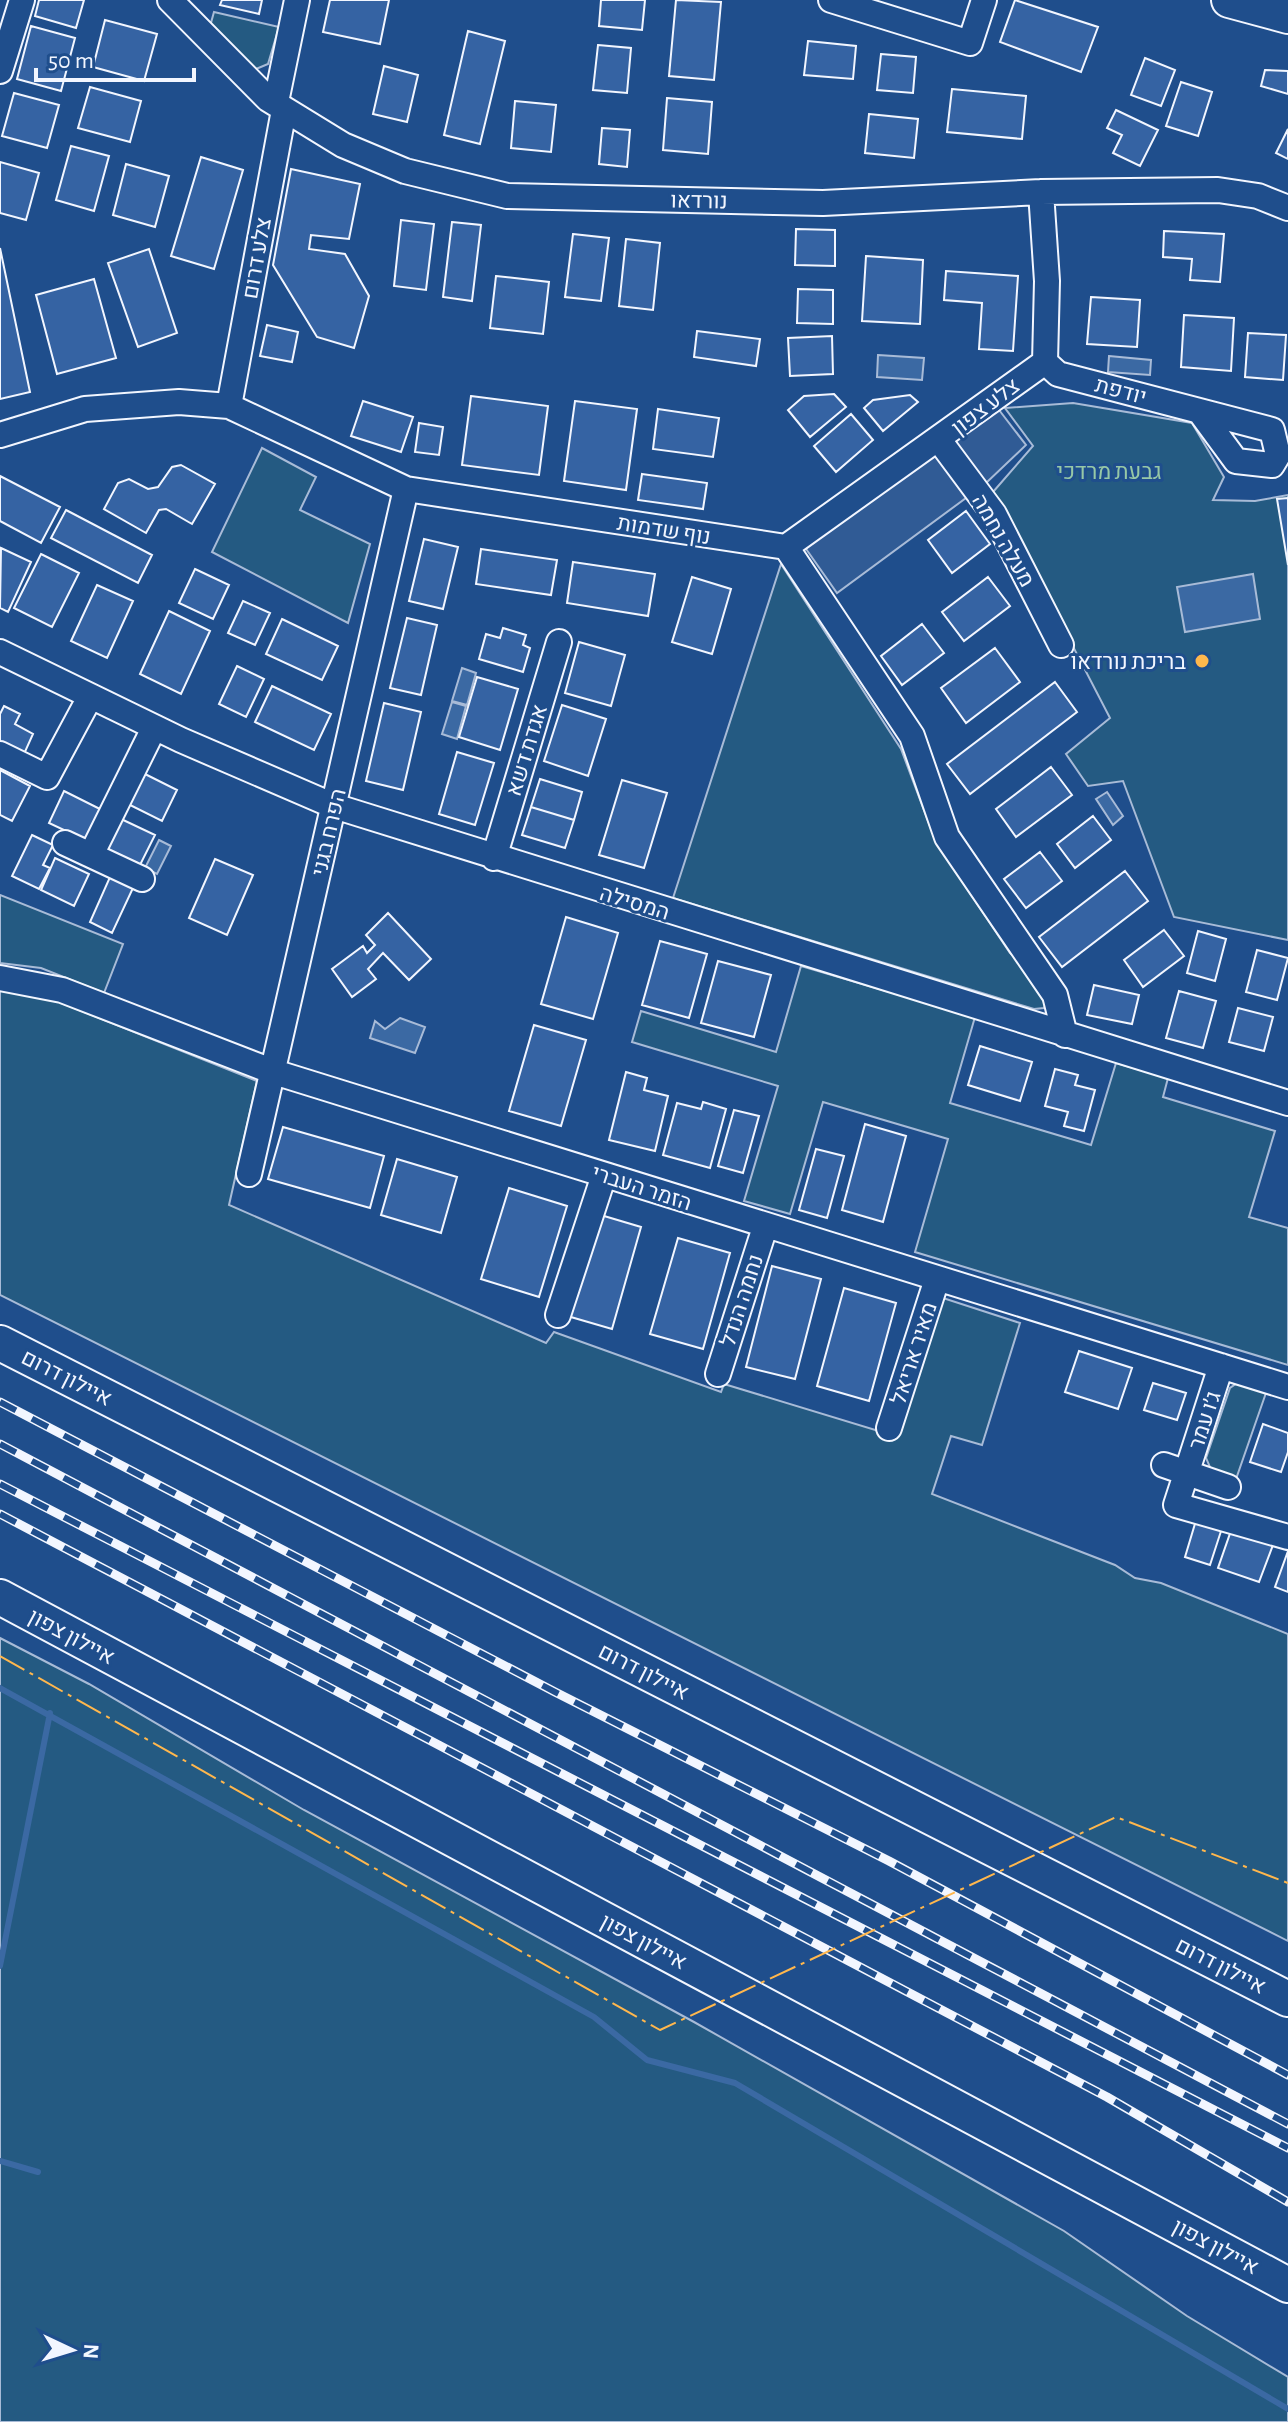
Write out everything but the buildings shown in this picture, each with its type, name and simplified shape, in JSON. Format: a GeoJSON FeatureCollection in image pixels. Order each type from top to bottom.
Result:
{"type":"FeatureCollection","features":[{"type":"Feature","properties":{"kind":"highway"},"geometry":{"type":"LineString","coordinates":[[1229,0],[1288,16]]}},
{"type":"Feature","properties":{"kind":"highway","name":"איילון דרום"},"geometry":{"type":"LineString","coordinates":[[0,1343],[1288,1999]]}},
{"type":"Feature","properties":{"kind":"highway","name":"איילון צפון"},"geometry":{"type":"LineString","coordinates":[[0,1597],[1288,2285]]}},
{"type":"Feature","properties":{"kind":"highway"},"geometry":{"type":"LineString","coordinates":[[925,2091],[1288,2304]]}},
{"type":"Feature","properties":{"kind":"street"},"geometry":{"type":"LineString","coordinates":[[0,71],[22,0]]}},
{"type":"Feature","properties":{"kind":"street","name":"נורדאו"},"geometry":{"type":"LineString","coordinates":[[170,0],[268,99],[343,145],[405,171],[507,196],[823,203],[1041,192],[1218,190],[1258,196],[1288,208]]}},
{"type":"Feature","properties":{"kind":"street","name":"צלע דרום"},"geometry":{"type":"LineString","coordinates":[[229,406],[297,0]]}},
{"type":"Feature","properties":{"kind":"street"},"geometry":{"type":"LineString","coordinates":[[831,0],[970,43],[984,0]]}},
{"type":"Feature","properties":{"kind":"street"},"geometry":{"type":"LineString","coordinates":[[1041,192],[1047,281],[1045,362]]}},
{"type":"Feature","properties":{"kind":"street","name":"יודפת"},"geometry":{"type":"LineString","coordinates":[[1045,362],[1058,374],[1200,412]]}},
{"type":"Feature","properties":{"kind":"street","name":"צלע צפון"},"geometry":{"type":"LineString","coordinates":[[786,547],[1045,362]]}},
{"type":"Feature","properties":{"kind":"street","name":"נוף שדמות"},"geometry":{"type":"LineString","coordinates":[[0,435],[85,409],[179,402],[229,406],[406,489],[786,547]]}},
{"type":"Feature","properties":{"kind":"street","name":"מעלה נחמה"},"geometry":{"type":"LineString","coordinates":[[939,440],[994,514],[1061,645]]}},
{"type":"Feature","properties":{"kind":"street","name":"הפרח בגני"},"geometry":{"type":"LineString","coordinates":[[249,1174],[406,489]]}},
{"type":"Feature","properties":{"kind":"street"},"geometry":{"type":"LineString","coordinates":[[786,547],[912,736],[947,837],[1055,995],[1065,1035]]}},
{"type":"Feature","properties":{"kind":"street","name":"אגדת דשא"},"geometry":{"type":"LineString","coordinates":[[494,858],[559,642]]}},
{"type":"Feature","properties":{"kind":"street","name":"המסילה"},"geometry":{"type":"LineString","coordinates":[[0,652],[154,728],[334,806],[1288,1103]]}},
{"type":"Feature","properties":{"kind":"street"},"geometry":{"type":"LineString","coordinates":[[0,754],[47,777],[90,697]]}},
{"type":"Feature","properties":{"kind":"street"},"geometry":{"type":"LineString","coordinates":[[91,855],[154,728]]}},
{"type":"Feature","properties":{"kind":"street"},"geometry":{"type":"LineString","coordinates":[[65,843],[142,879]]}},
{"type":"Feature","properties":{"kind":"street","name":"הזמר העברי"},"geometry":{"type":"LineString","coordinates":[[0,978],[37,982],[274,1072],[1288,1387]]}},
{"type":"Feature","properties":{"kind":"street"},"geometry":{"type":"LineString","coordinates":[[558,1315],[604,1175]]}},
{"type":"Feature","properties":{"kind":"street","name":"נחמה הנדל"},"geometry":{"type":"LineString","coordinates":[[718,1374],[765,1227]]}},
{"type":"Feature","properties":{"kind":"street","name":"מאיר אריאל"},"geometry":{"type":"LineString","coordinates":[[889,1428],[937,1279]]}},
{"type":"Feature","properties":{"kind":"street","name":"ג׳ו עמר"},"geometry":{"type":"LineString","coordinates":[[1221,1366],[1175,1469],[1176,1505],[1288,1537]]}},
{"type":"Feature","properties":{"kind":"street","name":"ג׳ו עמר"},"geometry":{"type":"LineString","coordinates":[[1175,1469],[1228,1487]]}},
{"type":"Feature","properties":{"kind":"green space"},"geometry":{"type":"Polygon","coordinates":[[[214,12],[279,27],[268,64],[256,69],[209,30],[214,12]]]}},
{"type":"Feature","properties":{"kind":"green space","name":"גבעת מרדכי"},"geometry":{"type":"Polygon","coordinates":[[[1073,403],[1192,423],[1224,477],[1213,500],[1255,501],[1288,495],[1288,940],[1174,917],[1123,781],[1088,786],[1066,754],[1110,718],[993,492],[1033,446],[1005,408],[1073,403]]]}},
{"type":"Feature","properties":{"kind":"green space"},"geometry":{"type":"Polygon","coordinates":[[[262,448],[316,477],[300,510],[370,544],[348,623],[212,552],[262,448]]]}},
{"type":"Feature","properties":{"kind":"green space"},"geometry":{"type":"Polygon","coordinates":[[[781,564],[901,749],[936,842],[1010,953],[1029,967],[1047,1001],[1044,1008],[1034,1009],[673,898],[781,564]]]}},
{"type":"Feature","properties":{"kind":"green space"},"geometry":{"type":"Polygon","coordinates":[[[0,895],[123,944],[104,993],[41,968],[0,963],[0,895]]]}},
{"type":"Feature","properties":{"kind":"green space"},"geometry":{"type":"Polygon","coordinates":[[[801,966],[975,1017],[950,1103],[1091,1145],[1116,1063],[1168,1078],[1163,1097],[1275,1131],[1249,1217],[1288,1228],[1288,1365],[915,1252],[948,1139],[823,1102],[790,1214],[744,1201],[778,1086],[632,1042],[641,1011],[776,1052],[801,966]]]}},
{"type":"Feature","properties":{"kind":"green space"},"geometry":{"type":"Polygon","coordinates":[[[0,990],[59,1002],[257,1081],[229,1205],[546,1343],[554,1332],[721,1392],[724,1384],[895,1436],[940,1297],[1020,1323],[982,1445],[951,1436],[932,1494],[1115,1565],[1135,1578],[1161,1583],[1288,1634],[1288,1941],[0,1295],[0,990]]]}},
{"type":"Feature","properties":{"kind":"green space"},"geometry":{"type":"Polygon","coordinates":[[[1240,1381],[1267,1390],[1236,1479],[1212,1472],[1206,1458],[1230,1388],[1240,1381]]]}},
{"type":"Feature","properties":{"kind":"green space"},"geometry":{"type":"Polygon","coordinates":[[[0,1638],[89,1684],[304,1810],[694,2022],[1064,2231],[1187,2316],[1288,2377],[1288,2422],[0,2422],[0,1638]]]}},
{"type":"Feature","properties":{"kind":"shaded area"},"geometry":{"type":"Polygon","coordinates":[[[878,355],[924,358],[922,380],[877,377],[878,355]]]}},
{"type":"Feature","properties":{"kind":"shaded area"},"geometry":{"type":"Polygon","coordinates":[[[1109,356],[1151,360],[1150,375],[1108,372],[1109,356]]]}},
{"type":"Feature","properties":{"kind":"shaded area"},"geometry":{"type":"Polygon","coordinates":[[[996,406],[1026,445],[985,484],[837,593],[804,546],[996,406]]]}},
{"type":"Feature","properties":{"kind":"shaded area"},"geometry":{"type":"Polygon","coordinates":[[[1253,574],[1260,619],[1185,632],[1177,587],[1253,574]]]}},
{"type":"Feature","properties":{"kind":"shaded area"},"geometry":{"type":"Polygon","coordinates":[[[462,668],[476,673],[467,705],[452,701],[462,668]]]}},
{"type":"Feature","properties":{"kind":"shaded area"},"geometry":{"type":"Polygon","coordinates":[[[452,702],[466,706],[457,739],[442,734],[452,702]]]}},
{"type":"Feature","properties":{"kind":"shaded area"},"geometry":{"type":"Polygon","coordinates":[[[1107,792],[1123,816],[1113,825],[1096,799],[1107,792]]]}},
{"type":"Feature","properties":{"kind":"shaded area"},"geometry":{"type":"Polygon","coordinates":[[[159,840],[171,846],[157,874],[145,868],[159,840]]]}},
{"type":"Feature","properties":{"kind":"shaded area"},"geometry":{"type":"Polygon","coordinates":[[[400,1018],[425,1027],[415,1053],[370,1038],[375,1021],[385,1029],[400,1018]]]}},
{"type":"Feature","properties":{"kind":"waterway"},"geometry":{"type":"LineString","coordinates":[[0,1688],[594,2017],[647,2060],[735,2083],[1288,2409]]}},
{"type":"Feature","properties":{"kind":"waterway"},"geometry":{"type":"LineString","coordinates":[[0,1966],[50,1713]]}},
{"type":"Feature","properties":{"kind":"waterway"},"geometry":{"type":"LineString","coordinates":[[0,2161],[38,2172]]}},
{"type":"Feature","properties":{"kind":"railway"},"geometry":{"type":"LineString","coordinates":[[0,1402],[555,1692],[889,1861],[1288,2075]]}},
{"type":"Feature","properties":{"kind":"railway"},"geometry":{"type":"LineString","coordinates":[[0,1444],[1288,2124]]}},
{"type":"Feature","properties":{"kind":"railway"},"geometry":{"type":"LineString","coordinates":[[0,1484],[1288,2148]]}},
{"type":"Feature","properties":{"kind":"railway"},"geometry":{"type":"LineString","coordinates":[[0,1514],[1107,2097],[1288,2202]]}},
{"type":"Feature","properties":{"kind":"power"},"geometry":{"type":"LineString","coordinates":[[0,1656],[660,2030],[1116,1817],[1288,1883]]}},
{"type":"Feature","properties":{"kind":"place","name":"בריכת נורדאו"},"geometry":{"type":"Point","coordinates":[1202,661]}}]}
